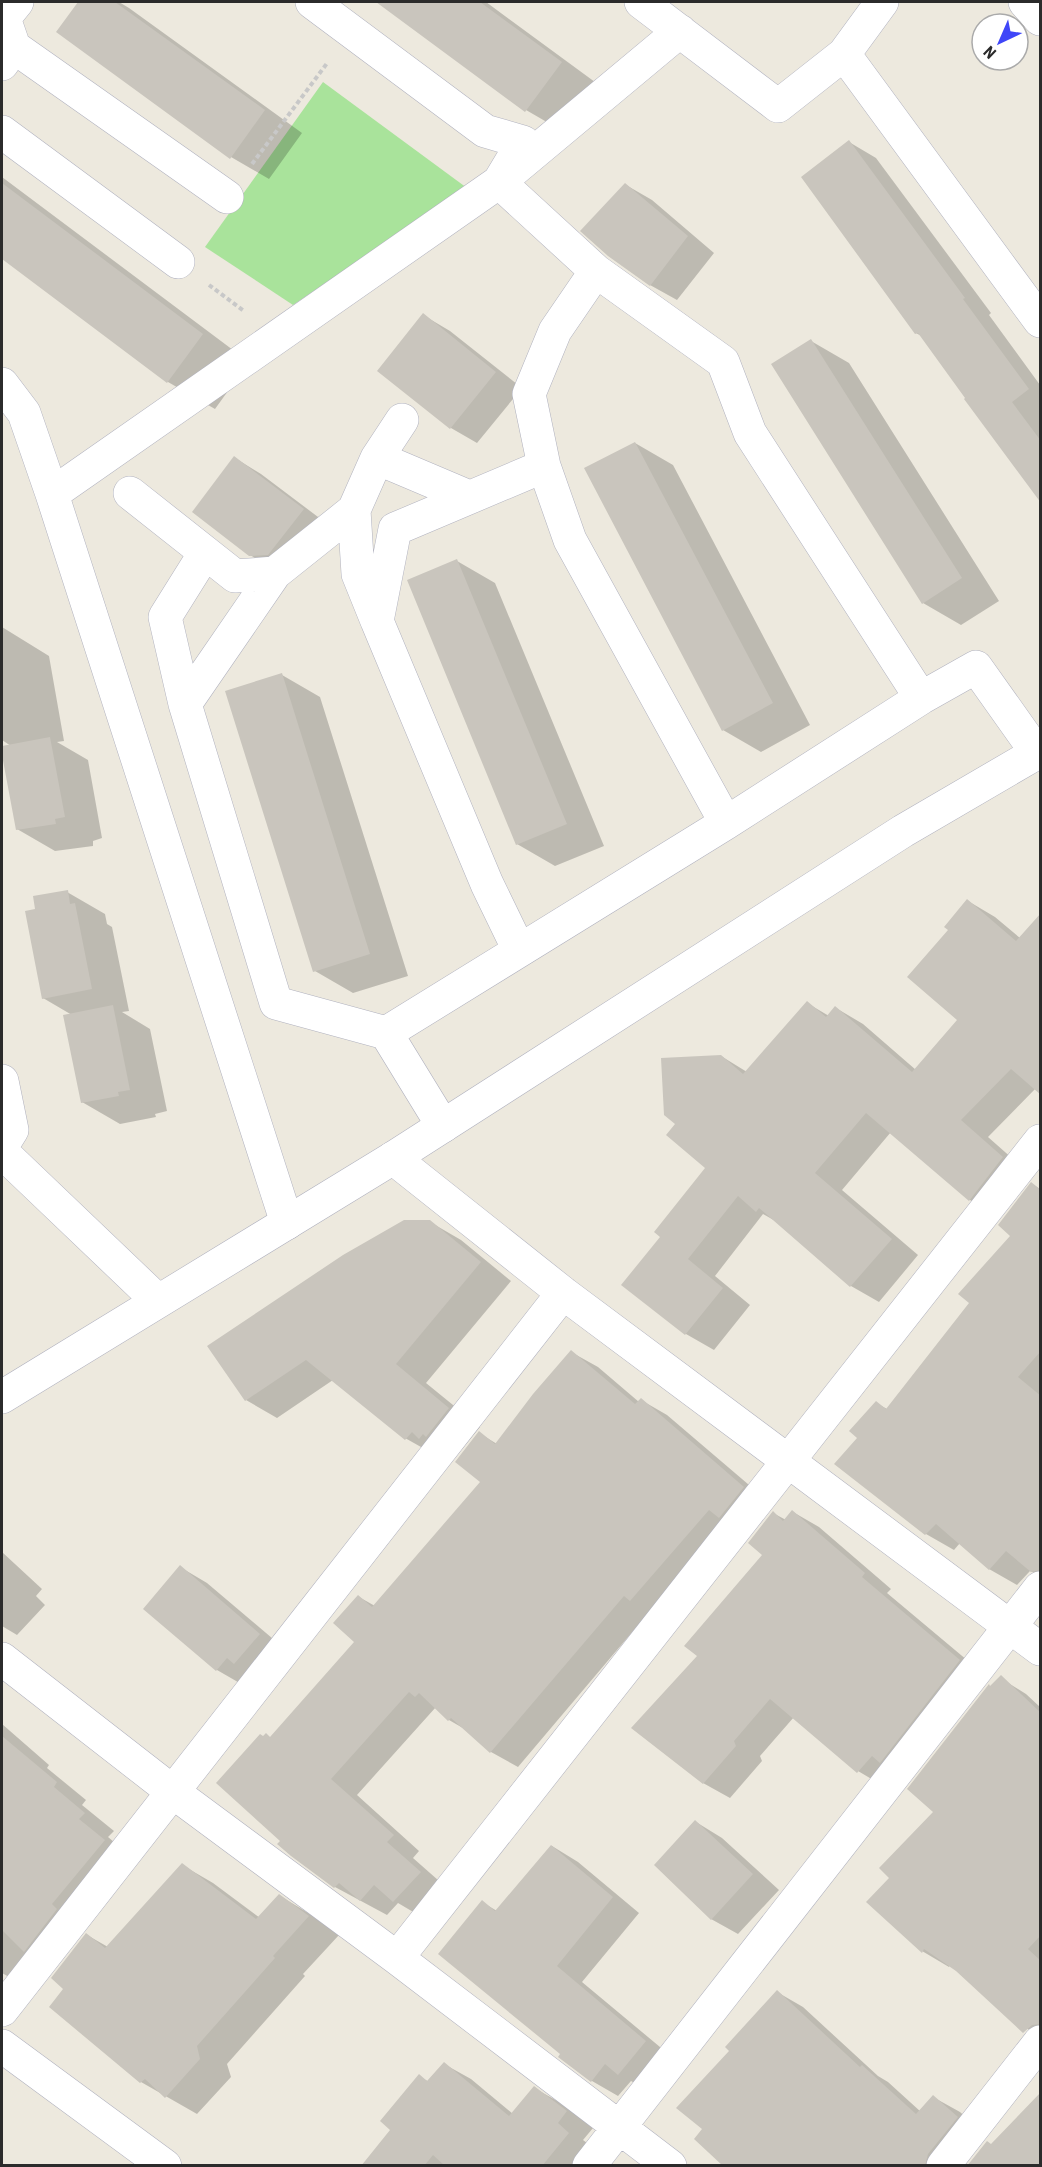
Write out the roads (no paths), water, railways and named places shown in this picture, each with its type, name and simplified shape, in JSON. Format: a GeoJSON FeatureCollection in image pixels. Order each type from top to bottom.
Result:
{"type":"FeatureCollection","features":[{"type":"Feature","properties":{"kind":"street"},"geometry":{"type":"LineString","coordinates":[[312,2],[485,131],[523,142],[499,182]]}},
{"type":"Feature","properties":{"kind":"street"},"geometry":{"type":"LineString","coordinates":[[641,2],[778,106],[844,54],[882,2]]}},
{"type":"Feature","properties":{"kind":"street"},"geometry":{"type":"LineString","coordinates":[[1025,2],[1041,19]]}},
{"type":"Feature","properties":{"kind":"street"},"geometry":{"type":"LineString","coordinates":[[8,29],[227,197]]}},
{"type":"Feature","properties":{"kind":"street"},"geometry":{"type":"LineString","coordinates":[[52,494],[276,335],[499,182],[680,31]]}},
{"type":"Feature","properties":{"kind":"street"},"geometry":{"type":"LineString","coordinates":[[844,54],[1041,321]]}},
{"type":"Feature","properties":{"kind":"street"},"geometry":{"type":"LineString","coordinates":[[2,132],[178,262]]}},
{"type":"Feature","properties":{"kind":"street"},"geometry":{"type":"LineString","coordinates":[[499,182],[596,271],[723,362],[750,433],[921,698]]}},
{"type":"Feature","properties":{"kind":"street"},"geometry":{"type":"LineString","coordinates":[[596,271],[555,331],[529,394],[544,466],[570,540],[726,823]]}},
{"type":"Feature","properties":{"kind":"street"},"geometry":{"type":"LineString","coordinates":[[2,384],[24,413],[52,494],[287,1223]]}},
{"type":"Feature","properties":{"kind":"street"},"geometry":{"type":"LineString","coordinates":[[402,420],[377,458],[354,510],[358,574],[487,884],[519,950]]}},
{"type":"Feature","properties":{"kind":"street"},"geometry":{"type":"LineString","coordinates":[[377,458],[469,497]]}},
{"type":"Feature","properties":{"kind":"street"},"geometry":{"type":"LineString","coordinates":[[378,621],[395,528],[544,466]]}},
{"type":"Feature","properties":{"kind":"street"},"geometry":{"type":"LineString","coordinates":[[130,493],[235,576],[275,573]]}},
{"type":"Feature","properties":{"kind":"street"},"geometry":{"type":"LineString","coordinates":[[185,704],[275,573],[354,510]]}},
{"type":"Feature","properties":{"kind":"street"},"geometry":{"type":"LineString","coordinates":[[205,553],[165,617],[185,704],[276,1003],[386,1033],[443,1126]]}},
{"type":"Feature","properties":{"kind":"street"},"geometry":{"type":"LineString","coordinates":[[2,1397],[157,1300],[393,1158],[903,831],[1039,752],[976,668],[921,698],[726,823],[386,1033]]}},
{"type":"Feature","properties":{"kind":"street"},"geometry":{"type":"LineString","coordinates":[[2,1081],[12,1130],[2,1146]]}},
{"type":"Feature","properties":{"kind":"street"},"geometry":{"type":"LineString","coordinates":[[397,1958],[1041,1142]]}},
{"type":"Feature","properties":{"kind":"street"},"geometry":{"type":"LineString","coordinates":[[2,1152],[157,1300]]}},
{"type":"Feature","properties":{"kind":"street"},"geometry":{"type":"LineString","coordinates":[[393,1158],[563,1293],[1041,1649]]}},
{"type":"Feature","properties":{"kind":"street"},"geometry":{"type":"LineString","coordinates":[[2,2010],[563,1293]]}},
{"type":"Feature","properties":{"kind":"street"},"geometry":{"type":"LineString","coordinates":[[589,2166],[1041,1588]]}},
{"type":"Feature","properties":{"kind":"street"},"geometry":{"type":"LineString","coordinates":[[2,1659],[173,1792],[397,1958],[670,2166]]}},
{"type":"Feature","properties":{"kind":"street"},"geometry":{"type":"LineString","coordinates":[[943,2166],[1041,2042]]}},
{"type":"Feature","properties":{"kind":"street"},"geometry":{"type":"LineString","coordinates":[[2,2046],[165,2166]]}}]}
